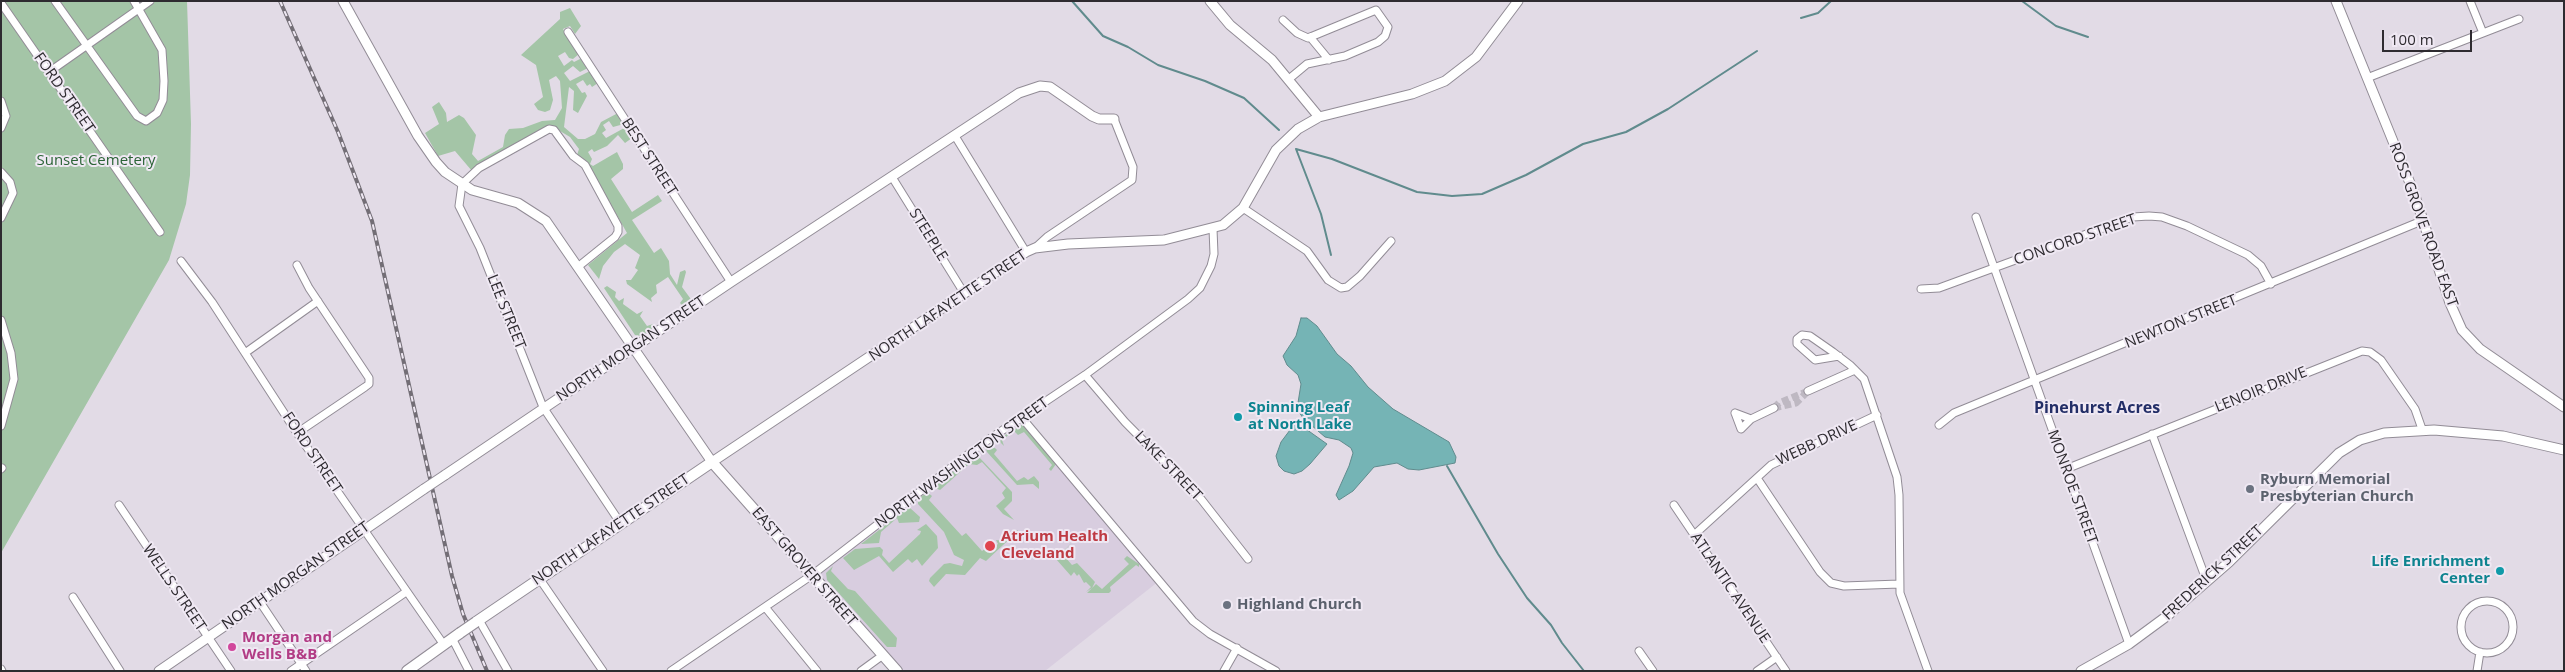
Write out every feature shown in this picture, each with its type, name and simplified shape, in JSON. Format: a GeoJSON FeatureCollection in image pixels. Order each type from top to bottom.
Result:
{"type":"FeatureCollection","features":[{"type":"Feature","properties":{"kind":"main road","name":"NORTH LAFAYETTE STREET"},"geometry":{"type":"LineString","coordinates":[[406,671],[539,578],[712,462]]}},
{"type":"Feature","properties":{"kind":"main road","name":"EAST GROVER STREET"},"geometry":{"type":"LineString","coordinates":[[712,462],[897,671]]}},
{"type":"Feature","properties":{"kind":"street"},"geometry":{"type":"LineString","coordinates":[[55,1],[142,120],[153,117],[163,100],[164,81],[161,46],[134,1]]}},
{"type":"Feature","properties":{"kind":"street"},"geometry":{"type":"LineString","coordinates":[[49,72],[150,1]]}},
{"type":"Feature","properties":{"kind":"street"},"geometry":{"type":"LineString","coordinates":[[343,1],[423,144],[445,172],[479,193],[518,202],[540,215],[554,230],[712,462]]}},
{"type":"Feature","properties":{"kind":"street"},"geometry":{"type":"LineString","coordinates":[[1210,1],[1230,25],[1260,48],[1289,79],[1319,117]]}},
{"type":"Feature","properties":{"kind":"street","name":"NORTH LAFAYETTE STREET"},"geometry":{"type":"LineString","coordinates":[[712,462],[1026,252],[1035,248],[1068,244],[1164,240],[1213,229],[1230,220],[1243,208],[1282,143],[1298,129],[1319,117],[1412,94],[1445,81],[1476,57],[1518,1]]}},
{"type":"Feature","properties":{"kind":"street","name":"ROSS GROVE ROAD EAST"},"geometry":{"type":"LineString","coordinates":[[2336,1],[2424,220],[2450,303],[2469,339],[2564,407]]}},
{"type":"Feature","properties":{"kind":"street"},"geometry":{"type":"LineString","coordinates":[[2470,1],[2482,33]]}},
{"type":"Feature","properties":{"kind":"street","name":"FORD STREET"},"geometry":{"type":"LineString","coordinates":[[1,3],[160,232]]}},
{"type":"Feature","properties":{"kind":"street"},"geometry":{"type":"LineString","coordinates":[[1289,79],[1307,64],[1329,60],[1370,46],[1382,39],[1388,27],[1379,12],[1374,10],[1310,38]]}},
{"type":"Feature","properties":{"kind":"street"},"geometry":{"type":"LineString","coordinates":[[2367,78],[2519,18]]}},
{"type":"Feature","properties":{"kind":"street"},"geometry":{"type":"LineString","coordinates":[[1283,20],[1297,33],[1310,38],[1329,60]]}},
{"type":"Feature","properties":{"kind":"street","name":"BEST STREET"},"geometry":{"type":"LineString","coordinates":[[568,32],[730,282]]}},
{"type":"Feature","properties":{"kind":"street","name":"NORTH MORGAN STREET"},"geometry":{"type":"LineString","coordinates":[[159,671],[543,407],[1019,93],[1040,86],[1058,91],[1098,119],[1114,119]]}},
{"type":"Feature","properties":{"kind":"street"},"geometry":{"type":"LineString","coordinates":[[1,101],[6,116],[1,128]]}},
{"type":"Feature","properties":{"kind":"street"},"geometry":{"type":"LineString","coordinates":[[1035,248],[1047,237],[1132,180],[1133,167],[1114,119]]}},
{"type":"Feature","properties":{"kind":"street"},"geometry":{"type":"LineString","coordinates":[[462,184],[479,168],[549,129],[554,130],[573,156],[585,165],[618,226],[618,232],[615,237],[579,266]]}},
{"type":"Feature","properties":{"kind":"street"},"geometry":{"type":"LineString","coordinates":[[955,136],[1026,252]]}},
{"type":"Feature","properties":{"kind":"street"},"geometry":{"type":"LineString","coordinates":[[1,172],[10,182],[12,193],[1,218]]}},
{"type":"Feature","properties":{"kind":"street","name":"STEEPLE"},"geometry":{"type":"LineString","coordinates":[[892,177],[964,293]]}},
{"type":"Feature","properties":{"kind":"street","name":"LEE STREET"},"geometry":{"type":"LineString","coordinates":[[462,184],[459,206],[480,248],[543,407],[621,524]]}},
{"type":"Feature","properties":{"kind":"street"},"geometry":{"type":"LineString","coordinates":[[1243,208],[1308,251],[1328,280],[1341,288],[1347,287],[1360,276],[1391,241]]}},
{"type":"Feature","properties":{"kind":"street","name":"CONCORD STREET"},"geometry":{"type":"LineString","coordinates":[[1921,289],[1939,288],[2132,217],[2157,216],[2187,226],[2248,255],[2261,266],[2272,284]]}},
{"type":"Feature","properties":{"kind":"street","name":"MONROE STREET"},"geometry":{"type":"LineString","coordinates":[[1976,217],[2129,644]]}},
{"type":"Feature","properties":{"kind":"street","name":"NEWTON STREET"},"geometry":{"type":"LineString","coordinates":[[1939,425],[1954,413],[2034,382],[2424,220]]}},
{"type":"Feature","properties":{"kind":"street","name":"NORTH WASHINGTON STREET"},"geometry":{"type":"LineString","coordinates":[[671,671],[812,575],[980,446],[1085,375],[1165,317],[1200,288],[1207,276],[1214,254],[1213,229]]}},
{"type":"Feature","properties":{"kind":"street","name":"FORD STREET"},"geometry":{"type":"LineString","coordinates":[[181,261],[212,302],[297,433],[406,592],[452,639],[468,671]]}},
{"type":"Feature","properties":{"kind":"street"},"geometry":{"type":"LineString","coordinates":[[297,433],[368,384],[369,378],[318,301],[298,265]]}},
{"type":"Feature","properties":{"kind":"street"},"geometry":{"type":"LineString","coordinates":[[245,353],[318,301]]}},
{"type":"Feature","properties":{"kind":"street"},"geometry":{"type":"LineString","coordinates":[[1,320],[11,354],[14,379],[1,426]]}},
{"type":"Feature","properties":{"kind":"street"},"geometry":{"type":"LineString","coordinates":[[1836,354],[1815,360],[1796,340],[1802,335],[1808,335],[1836,354],[1864,378],[1898,486],[1899,584],[1903,605],[1928,671]]}},
{"type":"Feature","properties":{"kind":"street","name":"LENOIR DRIVE"},"geometry":{"type":"LineString","coordinates":[[2066,469],[2362,350],[2370,352],[2381,360],[2415,409],[2422,429]]}},
{"type":"Feature","properties":{"kind":"street"},"geometry":{"type":"LineString","coordinates":[[1808,391],[1855,370]]}},
{"type":"Feature","properties":{"kind":"street","name":"LAKE STREET"},"geometry":{"type":"LineString","coordinates":[[1085,375],[1124,422],[1201,499],[1248,559]]}},
{"type":"Feature","properties":{"kind":"street"},"geometry":{"type":"LineString","coordinates":[[1751,419],[1774,408]]}},
{"type":"Feature","properties":{"kind":"street","name":"WEBB DRIVE"},"geometry":{"type":"LineString","coordinates":[[1694,535],[1779,460],[1877,415]]}},
{"type":"Feature","properties":{"kind":"street"},"geometry":{"type":"LineString","coordinates":[[1022,418],[1193,620],[1210,634],[1276,671]]}},
{"type":"Feature","properties":{"kind":"street","name":"FREDERICK STREET"},"geometry":{"type":"LineString","coordinates":[[2081,671],[2129,644],[2207,582],[2338,453],[2350,445],[2375,435],[2422,429],[2503,436],[2564,450]]}},
{"type":"Feature","properties":{"kind":"street"},"geometry":{"type":"LineString","coordinates":[[2152,434],[2207,582]]}},
{"type":"Feature","properties":{"kind":"street"},"geometry":{"type":"LineString","coordinates":[[1757,478],[1820,572],[1831,582],[1844,586],[1899,584]]}},
{"type":"Feature","properties":{"kind":"street","name":"ATLANTIC AVENUE"},"geometry":{"type":"LineString","coordinates":[[1674,505],[1786,671]]}},
{"type":"Feature","properties":{"kind":"street","name":"WELLS STREET"},"geometry":{"type":"LineString","coordinates":[[119,506],[231,671]]}},
{"type":"Feature","properties":{"kind":"street"},"geometry":{"type":"LineString","coordinates":[[539,578],[603,671]]}},
{"type":"Feature","properties":{"kind":"street"},"geometry":{"type":"LineString","coordinates":[[291,671],[406,592]]}},
{"type":"Feature","properties":{"kind":"street"},"geometry":{"type":"LineString","coordinates":[[73,597],[120,671]]}},
{"type":"Feature","properties":{"kind":"street"},"geometry":{"type":"LineString","coordinates":[[260,602],[306,671]]}},
{"type":"Feature","properties":{"kind":"street"},"geometry":{"type":"LineString","coordinates":[[2482,602],[2491,602],[2506,609],[2513,624],[2512,633],[2504,647],[2488,653],[2480,652],[2466,642],[2462,625],[2468,610],[2482,602]]}},
{"type":"Feature","properties":{"kind":"street"},"geometry":{"type":"LineString","coordinates":[[765,608],[818,671]]}},
{"type":"Feature","properties":{"kind":"street"},"geometry":{"type":"LineString","coordinates":[[478,621],[508,671]]}},
{"type":"Feature","properties":{"kind":"street"},"geometry":{"type":"LineString","coordinates":[[1224,671],[1236,648]]}},
{"type":"Feature","properties":{"kind":"street"},"geometry":{"type":"LineString","coordinates":[[1639,651],[1653,671]]}},
{"type":"Feature","properties":{"kind":"street"},"geometry":{"type":"LineString","coordinates":[[2477,671],[2480,652]]}},
{"type":"Feature","properties":{"kind":"street"},"geometry":{"type":"LineString","coordinates":[[861,671],[883,655]]}},
{"type":"Feature","properties":{"kind":"street"},"geometry":{"type":"LineString","coordinates":[[1757,671],[1777,658]]}},
{"type":"Feature","properties":{"kind":"shaded area","name":"Atrium Health Cleveland"},"geometry":{"type":"Polygon","coordinates":[[[1022,418],[1159,581],[1045,671],[897,671],[812,575],[1022,418]]]}},
{"type":"Feature","properties":{"kind":"green space","name":"Sunset Cemetery"},"geometry":{"type":"Polygon","coordinates":[[[1,1],[187,1],[191,124],[190,175],[186,204],[169,260],[1,553],[1,1]]]}},
{"type":"Feature","properties":{"kind":"green space"},"geometry":{"type":"Polygon","coordinates":[[[570,8],[581,26],[575,34],[570,26],[563,29],[579,54],[573,59],[569,58],[565,52],[558,56],[564,66],[572,60],[574,62],[582,58],[588,68],[580,72],[573,66],[564,73],[570,81],[590,71],[598,83],[592,87],[590,84],[587,86],[583,80],[576,84],[582,93],[585,92],[587,96],[578,113],[573,110],[574,91],[569,87],[564,127],[578,139],[585,139],[595,134],[601,122],[618,113],[624,124],[613,127],[609,121],[603,125],[606,130],[602,133],[606,138],[626,127],[632,138],[625,143],[618,135],[607,146],[594,152],[592,149],[588,152],[592,159],[590,164],[593,166],[617,152],[623,164],[623,169],[611,179],[632,212],[658,195],[662,201],[632,220],[654,253],[661,248],[669,261],[670,274],[677,285],[680,272],[685,270],[682,287],[693,302],[685,308],[680,303],[683,299],[668,277],[656,285],[657,293],[651,298],[652,302],[627,284],[626,280],[631,280],[638,270],[635,268],[640,255],[625,244],[614,252],[603,266],[599,279],[588,265],[627,233],[586,161],[577,155],[579,149],[570,137],[555,128],[472,171],[455,151],[438,156],[425,133],[439,124],[432,107],[439,102],[446,113],[447,122],[459,115],[464,118],[476,135],[472,154],[478,161],[503,147],[505,135],[509,129],[523,128],[542,121],[555,120],[562,108],[560,81],[556,76],[549,80],[553,100],[550,110],[545,112],[538,110],[534,104],[543,97],[536,65],[521,55],[560,19],[560,12],[570,8]]]}},
{"type":"Feature","properties":{"kind":"green space"},"geometry":{"type":"Polygon","coordinates":[[[607,286],[616,292],[615,297],[619,301],[624,298],[623,304],[637,314],[643,311],[640,316],[647,326],[653,324],[654,328],[641,336],[635,335],[604,288],[607,286]]]}},
{"type":"Feature","properties":{"kind":"green space"},"geometry":{"type":"Polygon","coordinates":[[[1023,424],[1056,464],[1051,471],[1049,469],[1052,465],[1024,432],[1018,435],[1014,431],[1002,440],[1004,446],[1000,442],[1002,437],[1023,424]]]}},
{"type":"Feature","properties":{"kind":"green space"},"geometry":{"type":"Polygon","coordinates":[[[990,446],[997,450],[994,454],[1017,481],[1024,477],[1028,480],[1034,476],[1039,482],[1039,489],[1033,484],[1017,485],[987,452],[986,449],[990,446]]]}},
{"type":"Feature","properties":{"kind":"green space"},"geometry":{"type":"Polygon","coordinates":[[[978,456],[1012,492],[1012,501],[1004,509],[1014,520],[1003,514],[996,506],[1005,498],[1002,493],[1006,488],[982,462],[977,465],[969,464],[940,490],[935,488],[936,484],[952,471],[978,456]]]}},
{"type":"Feature","properties":{"kind":"green space"},"geometry":{"type":"Polygon","coordinates":[[[927,492],[932,496],[929,500],[962,536],[966,533],[982,551],[992,544],[994,547],[998,544],[996,540],[1004,541],[1018,531],[986,561],[980,558],[965,575],[946,574],[934,587],[929,581],[930,578],[944,564],[950,563],[962,566],[964,560],[954,555],[944,532],[918,504],[918,499],[927,492]]]}},
{"type":"Feature","properties":{"kind":"green space"},"geometry":{"type":"Polygon","coordinates":[[[910,508],[920,517],[919,522],[899,523],[897,518],[881,532],[879,543],[861,544],[906,509],[910,508]]]}},
{"type":"Feature","properties":{"kind":"green space"},"geometry":{"type":"Polygon","coordinates":[[[926,524],[937,536],[938,548],[922,566],[917,559],[912,563],[908,559],[893,572],[879,556],[854,570],[843,558],[855,549],[880,547],[883,550],[882,555],[889,563],[920,534],[921,531],[917,530],[926,524]]]}},
{"type":"Feature","properties":{"kind":"green space"},"geometry":{"type":"Polygon","coordinates":[[[1077,537],[1066,549],[1070,554],[1066,558],[1072,565],[1077,563],[1095,582],[1092,588],[1086,592],[1091,587],[1086,582],[1084,583],[1079,574],[1077,576],[1074,572],[1071,576],[1056,559],[1077,537]]]}},
{"type":"Feature","properties":{"kind":"green space"},"geometry":{"type":"Polygon","coordinates":[[[1127,556],[1139,564],[1139,567],[1136,565],[1110,587],[1111,591],[1109,593],[1087,593],[1096,584],[1102,589],[1129,564],[1124,559],[1127,556]]]}},
{"type":"Feature","properties":{"kind":"green space"},"geometry":{"type":"Polygon","coordinates":[[[833,566],[831,571],[848,589],[855,591],[897,638],[896,647],[887,647],[827,580],[826,573],[833,566]]]}},
{"type":"Feature","properties":{"kind":"water"},"geometry":{"type":"Polygon","coordinates":[[[1301,318],[1307,318],[1317,326],[1337,354],[1351,366],[1368,387],[1393,409],[1449,442],[1456,457],[1455,463],[1419,470],[1408,469],[1397,463],[1374,467],[1353,491],[1339,500],[1336,495],[1353,453],[1351,448],[1339,440],[1325,437],[1303,418],[1297,409],[1301,384],[1298,375],[1287,365],[1283,356],[1296,336],[1301,318]]]}},
{"type":"Feature","properties":{"kind":"water"},"geometry":{"type":"Polygon","coordinates":[[[1296,422],[1327,444],[1310,464],[1302,471],[1294,474],[1284,471],[1279,466],[1276,456],[1281,442],[1296,422]]]}},
{"type":"Feature","properties":{"kind":"waterway"},"geometry":{"type":"LineString","coordinates":[[1072,1],[1103,36],[1128,47],[1158,65],[1205,81],[1244,98],[1279,130]]}},
{"type":"Feature","properties":{"kind":"waterway"},"geometry":{"type":"LineString","coordinates":[[1801,18],[1818,13],[1831,1]]}},
{"type":"Feature","properties":{"kind":"waterway"},"geometry":{"type":"LineString","coordinates":[[2022,1],[2056,26],[2088,37]]}},
{"type":"Feature","properties":{"kind":"waterway"},"geometry":{"type":"LineString","coordinates":[[1331,255],[1321,214],[1296,149],[1332,159],[1417,192],[1452,196],[1482,194],[1526,175],[1583,144],[1626,132],[1668,109],[1757,51]]}},
{"type":"Feature","properties":{"kind":"waterway"},"geometry":{"type":"LineString","coordinates":[[1447,466],[1498,554],[1527,598],[1551,625],[1562,643],[1584,671]]}},
{"type":"Feature","properties":{"kind":"tunnel"},"geometry":{"type":"LineString","coordinates":[[1774,408],[1796,403],[1808,391]]}},
{"type":"Feature","properties":{"kind":"tunnel"},"geometry":{"type":"LineString","coordinates":[[1774,408],[1779,403],[1806,392]]}},
{"type":"Feature","properties":{"kind":"railway"},"geometry":{"type":"LineString","coordinates":[[280,1],[338,132],[372,221],[452,576],[463,614],[487,671]]}},
{"type":"Feature","properties":{"kind":"place","name":"Spinning Leaf at North Lake"},"geometry":{"type":"Point","coordinates":[1238,417]}},
{"type":"Feature","properties":{"kind":"place","name":"Ryburn Memorial Presbyterian Church"},"geometry":{"type":"Point","coordinates":[2250,489]}},
{"type":"Feature","properties":{"kind":"place","name":"Atrium Health Cleveland"},"geometry":{"type":"Point","coordinates":[990,546]}},
{"type":"Feature","properties":{"kind":"place","name":"Life Enrichment Center"},"geometry":{"type":"Point","coordinates":[2500,571]}},
{"type":"Feature","properties":{"kind":"place","name":"Highland Church"},"geometry":{"type":"Point","coordinates":[1227,605]}},
{"type":"Feature","properties":{"kind":"place","name":"Morgan and Wells B&B"},"geometry":{"type":"Point","coordinates":[232,647]}},
{"type":"Feature","properties":{"kind":"district","name":"Pinehurst Acres"},"geometry":{"type":"Point","coordinates":[2097,408]}}]}
